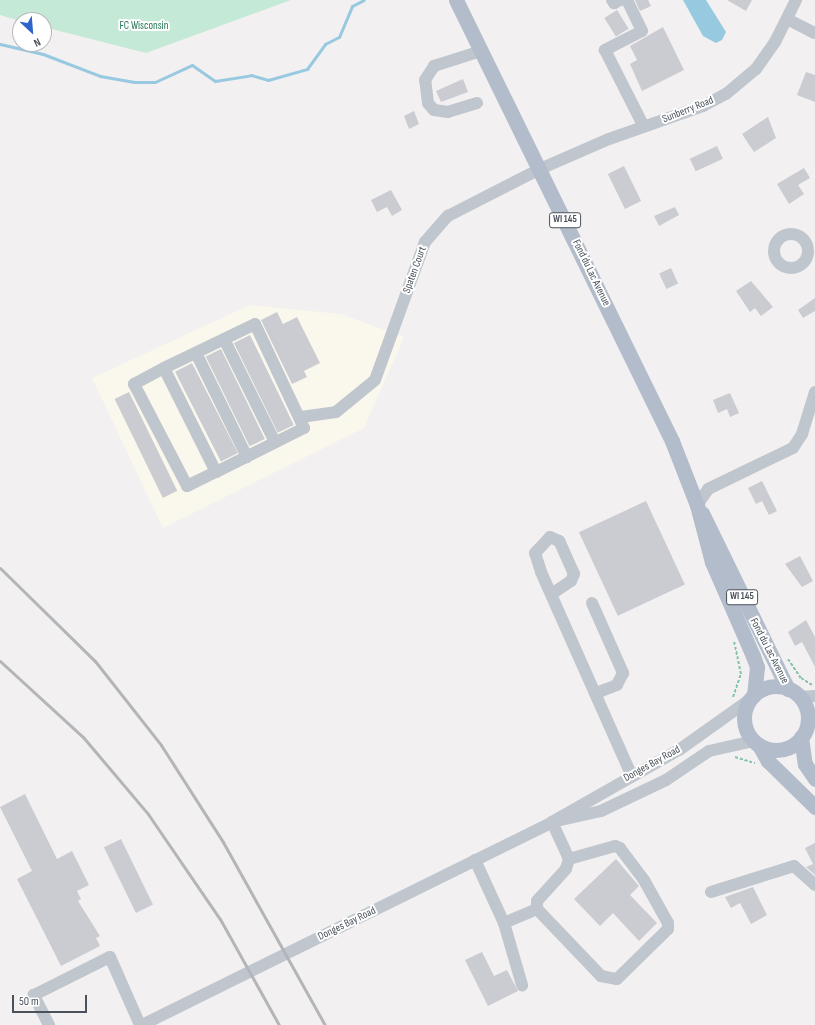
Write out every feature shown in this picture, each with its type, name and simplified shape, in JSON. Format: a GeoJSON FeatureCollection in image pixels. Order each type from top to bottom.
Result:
{"type":"FeatureCollection","features":[{"type":"Feature","properties":{"kind":"main road","name":"Fond du Lac Avenue"},"geometry":{"type":"LineString","coordinates":[[456,0],[644,380],[697,505],[712,562],[756,667],[751,698]]}},
{"type":"Feature","properties":{"kind":"main road","name":"Fond du Lac Avenue"},"geometry":{"type":"LineString","coordinates":[[697,505],[715,532],[748,611],[801,694]]}},
{"type":"Feature","properties":{"kind":"main road"},"geometry":{"type":"LineString","coordinates":[[751,698],[774,686],[801,694]]}},
{"type":"Feature","properties":{"kind":"main road","name":"WI 145"},"geometry":{"type":"LineString","coordinates":[[801,694],[807,710],[808,727],[805,764],[815,779]]}},
{"type":"Feature","properties":{"kind":"main road","name":"WI 145"},"geometry":{"type":"LineString","coordinates":[[751,698],[744,721],[756,743],[768,761],[815,807]]}},
{"type":"Feature","properties":{"kind":"main road"},"geometry":{"type":"LineString","coordinates":[[756,743],[772,750],[785,748],[808,727]]}},
{"type":"Feature","properties":{"kind":"street"},"geometry":{"type":"LineString","coordinates":[[612,0],[620,0]]}},
{"type":"Feature","properties":{"kind":"street"},"geometry":{"type":"LineString","coordinates":[[627,0],[642,31],[605,50],[644,127]]}},
{"type":"Feature","properties":{"kind":"street","name":"Sunberry Road"},"geometry":{"type":"LineString","coordinates":[[540,170],[644,127],[703,106],[726,94],[756,68],[796,0]]}},
{"type":"Feature","properties":{"kind":"street"},"geometry":{"type":"LineString","coordinates":[[786,19],[815,33]]}},
{"type":"Feature","properties":{"kind":"street"},"geometry":{"type":"LineString","coordinates":[[477,103],[448,112],[434,110],[428,103],[425,80],[434,66],[482,51]]}},
{"type":"Feature","properties":{"kind":"street","name":"Spaten Court"},"geometry":{"type":"LineString","coordinates":[[301,417],[336,412],[367,390],[379,373],[425,242],[432,231],[457,210],[540,170]]}},
{"type":"Feature","properties":{"kind":"street"},"geometry":{"type":"LineString","coordinates":[[255,324],[301,417],[304,428],[187,486],[134,384],[224,339],[255,324]]}},
{"type":"Feature","properties":{"kind":"street"},"geometry":{"type":"LineString","coordinates":[[224,339],[275,442]]}},
{"type":"Feature","properties":{"kind":"street"},"geometry":{"type":"LineString","coordinates":[[196,353],[247,456]]}},
{"type":"Feature","properties":{"kind":"street"},"geometry":{"type":"LineString","coordinates":[[164,368],[216,472]]}},
{"type":"Feature","properties":{"kind":"street"},"geometry":{"type":"LineString","coordinates":[[697,505],[708,489],[793,448],[802,434],[815,392]]}},
{"type":"Feature","properties":{"kind":"street"},"geometry":{"type":"LineString","coordinates":[[553,593],[632,776]]}},
{"type":"Feature","properties":{"kind":"street"},"geometry":{"type":"LineString","coordinates":[[592,603],[623,673],[617,684],[596,693]]}},
{"type":"Feature","properties":{"kind":"street","name":"Donges Bay Road"},"geometry":{"type":"LineString","coordinates":[[141,1025],[552,822],[678,750],[751,698]]}},
{"type":"Feature","properties":{"kind":"street","name":"Donges Bay Road"},"geometry":{"type":"LineString","coordinates":[[552,822],[601,812],[634,797],[709,751],[730,745],[756,743]]}},
{"type":"Feature","properties":{"kind":"street"},"geometry":{"type":"LineString","coordinates":[[536,909],[537,901],[566,869],[569,859],[552,822]]}},
{"type":"Feature","properties":{"kind":"street"},"geometry":{"type":"LineString","coordinates":[[536,909],[606,977],[617,979],[668,929],[668,923],[644,880],[620,848],[615,846],[569,859]]}},
{"type":"Feature","properties":{"kind":"street"},"geometry":{"type":"LineString","coordinates":[[475,860],[504,923],[522,985]]}},
{"type":"Feature","properties":{"kind":"street"},"geometry":{"type":"LineString","coordinates":[[711,892],[794,866],[815,885]]}},
{"type":"Feature","properties":{"kind":"street"},"geometry":{"type":"LineString","coordinates":[[504,923],[536,909]]}},
{"type":"Feature","properties":{"kind":"street"},"geometry":{"type":"LineString","coordinates":[[49,1025],[34,995],[110,958],[141,1025]]}},
{"type":"Feature","properties":{"kind":"path"},"geometry":{"type":"LineString","coordinates":[[727,704],[733,699],[741,674],[733,644]]}},
{"type":"Feature","properties":{"kind":"path"},"geometry":{"type":"LineString","coordinates":[[789,660],[801,678],[815,685]]}},
{"type":"Feature","properties":{"kind":"path"},"geometry":{"type":"LineString","coordinates":[[730,745],[730,757],[749,759],[760,767]]}},
{"type":"Feature","properties":{"kind":"shaded area"},"geometry":{"type":"Polygon","coordinates":[[[250,305],[341,314],[404,337],[364,428],[163,528],[92,378],[250,305]]]}},
{"type":"Feature","properties":{"kind":"green space","name":"FC Wisconsin"},"geometry":{"type":"Polygon","coordinates":[[[0,0],[291,0],[146,53],[52,29],[52,12],[12,12],[12,19],[0,15],[0,0]]]}},
{"type":"Feature","properties":{"kind":"water"},"geometry":{"type":"Polygon","coordinates":[[[683,0],[706,0],[726,32],[722,40],[716,43],[703,36],[683,0]]]}},
{"type":"Feature","properties":{"kind":"building"},"geometry":{"type":"Polygon","coordinates":[[[635,0],[648,0],[651,6],[640,11],[635,0]]]}},
{"type":"Feature","properties":{"kind":"building"},"geometry":{"type":"Polygon","coordinates":[[[727,0],[752,0],[746,11],[727,0]]]}},
{"type":"Feature","properties":{"kind":"building"},"geometry":{"type":"Polygon","coordinates":[[[617,10],[629,29],[616,37],[604,18],[617,10]]]}},
{"type":"Feature","properties":{"kind":"building"},"geometry":{"type":"Polygon","coordinates":[[[663,27],[684,70],[642,91],[630,64],[637,60],[630,46],[663,27]]]}},
{"type":"Feature","properties":{"kind":"building"},"geometry":{"type":"Polygon","coordinates":[[[806,72],[815,75],[815,102],[797,95],[806,72]]]}},
{"type":"Feature","properties":{"kind":"building"},"geometry":{"type":"Polygon","coordinates":[[[463,79],[468,92],[441,102],[436,91],[463,79]]]}},
{"type":"Feature","properties":{"kind":"building"},"geometry":{"type":"Polygon","coordinates":[[[414,111],[419,124],[409,129],[404,116],[414,111]]]}},
{"type":"Feature","properties":{"kind":"building"},"geometry":{"type":"Polygon","coordinates":[[[768,117],[776,138],[754,152],[742,134],[768,117]]]}},
{"type":"Feature","properties":{"kind":"building"},"geometry":{"type":"Polygon","coordinates":[[[717,146],[723,159],[696,171],[690,159],[717,146]]]}},
{"type":"Feature","properties":{"kind":"building"},"geometry":{"type":"Polygon","coordinates":[[[624,166],[641,201],[625,209],[608,174],[624,166]]]}},
{"type":"Feature","properties":{"kind":"building"},"geometry":{"type":"Polygon","coordinates":[[[804,168],[810,178],[798,185],[804,194],[789,204],[777,184],[804,168]]]}},
{"type":"Feature","properties":{"kind":"building"},"geometry":{"type":"Polygon","coordinates":[[[391,190],[402,210],[392,216],[387,207],[377,212],[371,200],[391,190]]]}},
{"type":"Feature","properties":{"kind":"building"},"geometry":{"type":"Polygon","coordinates":[[[675,207],[679,215],[659,226],[654,216],[675,207]]]}},
{"type":"Feature","properties":{"kind":"building"},"geometry":{"type":"Polygon","coordinates":[[[671,268],[678,283],[666,289],[659,273],[671,268]]]}},
{"type":"Feature","properties":{"kind":"building"},"geometry":{"type":"Polygon","coordinates":[[[751,281],[773,307],[761,316],[755,308],[750,312],[736,291],[751,281]]]}},
{"type":"Feature","properties":{"kind":"building"},"geometry":{"type":"Polygon","coordinates":[[[815,298],[815,311],[803,318],[798,310],[815,298]]]}},
{"type":"Feature","properties":{"kind":"building"},"geometry":{"type":"Polygon","coordinates":[[[277,312],[283,324],[297,317],[320,363],[304,371],[307,377],[292,384],[261,320],[277,312]]]}},
{"type":"Feature","properties":{"kind":"building"},"geometry":{"type":"Polygon","coordinates":[[[250,335],[294,425],[278,433],[234,343],[250,335]]]}},
{"type":"Feature","properties":{"kind":"building"},"geometry":{"type":"Polygon","coordinates":[[[221,349],[265,439],[250,446],[206,356],[221,349]]]}},
{"type":"Feature","properties":{"kind":"building"},"geometry":{"type":"Polygon","coordinates":[[[192,363],[238,453],[221,462],[175,372],[192,363]]]}},
{"type":"Feature","properties":{"kind":"building"},"geometry":{"type":"Polygon","coordinates":[[[129,392],[177,491],[163,498],[115,399],[129,392]]]}},
{"type":"Feature","properties":{"kind":"building"},"geometry":{"type":"Polygon","coordinates":[[[730,393],[739,413],[730,417],[727,409],[718,413],[713,400],[730,393]]]}},
{"type":"Feature","properties":{"kind":"building"},"geometry":{"type":"Polygon","coordinates":[[[762,481],[777,511],[769,515],[762,501],[756,504],[748,488],[762,481]]]}},
{"type":"Feature","properties":{"kind":"building"},"geometry":{"type":"Polygon","coordinates":[[[646,501],[685,584],[618,616],[579,532],[646,501]]]}},
{"type":"Feature","properties":{"kind":"building"},"geometry":{"type":"Polygon","coordinates":[[[800,556],[813,581],[802,587],[785,564],[800,556]]]}},
{"type":"Feature","properties":{"kind":"building"},"geometry":{"type":"Polygon","coordinates":[[[806,620],[815,637],[815,667],[802,642],[795,646],[788,632],[806,620]]]}},
{"type":"Feature","properties":{"kind":"building"},"geometry":{"type":"Polygon","coordinates":[[[25,794],[57,859],[72,851],[89,885],[77,891],[81,899],[78,901],[100,936],[96,938],[100,946],[61,966],[17,879],[32,871],[0,807],[25,794]]]}},
{"type":"Feature","properties":{"kind":"building"},"geometry":{"type":"Polygon","coordinates":[[[121,839],[153,905],[136,913],[104,847],[121,839]]]}},
{"type":"Feature","properties":{"kind":"building"},"geometry":{"type":"Polygon","coordinates":[[[815,843],[815,875],[806,867],[813,864],[805,848],[815,843]]]}},
{"type":"Feature","properties":{"kind":"building"},"geometry":{"type":"Polygon","coordinates":[[[616,859],[639,886],[630,895],[657,923],[639,941],[613,913],[600,926],[574,899],[616,859]]]}},
{"type":"Feature","properties":{"kind":"building"},"geometry":{"type":"Polygon","coordinates":[[[753,887],[767,915],[751,924],[740,903],[731,908],[725,897],[753,887]]]}},
{"type":"Feature","properties":{"kind":"building"},"geometry":{"type":"Polygon","coordinates":[[[482,952],[494,976],[507,970],[518,991],[488,1006],[465,960],[482,952]]]}},
{"type":"Feature","properties":{"kind":"waterway"},"geometry":{"type":"LineString","coordinates":[[0,44],[43,54],[100,76],[134,82],[155,82],[192,65],[215,81],[251,75],[268,80],[307,69],[325,44],[339,37],[352,6],[364,0]]}},
{"type":"Feature","properties":{"kind":"railway"},"geometry":{"type":"LineString","coordinates":[[0,568],[95,661],[161,745],[223,842],[325,1025]]}},
{"type":"Feature","properties":{"kind":"railway"},"geometry":{"type":"LineString","coordinates":[[0,661],[83,737],[148,814],[220,919],[279,1025]]}}]}
